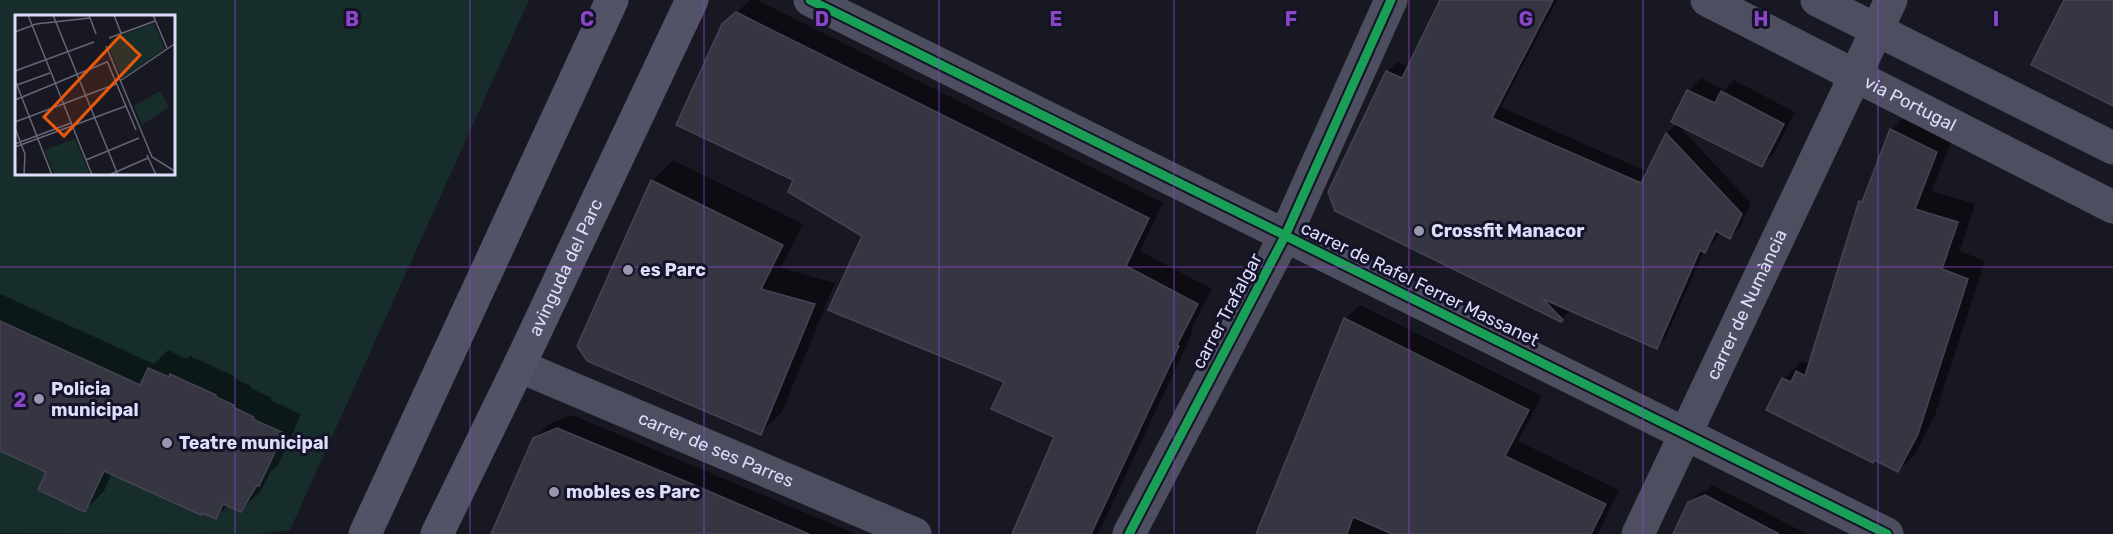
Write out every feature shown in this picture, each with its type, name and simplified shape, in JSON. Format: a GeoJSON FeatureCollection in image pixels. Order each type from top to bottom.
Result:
{"type":"FeatureCollection","features":[{"type":"Feature","properties":{"kind":"main road"},"geometry":{"type":"LineString","coordinates":[[365,534],[612,0]]}},
{"type":"Feature","properties":{"kind":"main road","name":"avinguda del Parc"},"geometry":{"type":"LineString","coordinates":[[437,534],[692,0]]}},
{"type":"Feature","properties":{"kind":"street","name":"carrer de Rafel Ferrer Massanet"},"geometry":{"type":"LineString","coordinates":[[810,0],[1887,534]]}},
{"type":"Feature","properties":{"kind":"street","name":"carrer Trafalgar"},"geometry":{"type":"LineString","coordinates":[[1129,534],[1285,236],[1391,0]]}},
{"type":"Feature","properties":{"kind":"street","name":"via Portugal"},"geometry":{"type":"LineString","coordinates":[[1707,0],[2113,207]]}},
{"type":"Feature","properties":{"kind":"street"},"geometry":{"type":"LineString","coordinates":[[1817,0],[2113,148]]}},
{"type":"Feature","properties":{"kind":"street","name":"carrer de Numància"},"geometry":{"type":"LineString","coordinates":[[1638,534],[1891,0]]}},
{"type":"Feature","properties":{"kind":"street","name":"carrer de ses Parres"},"geometry":{"type":"LineString","coordinates":[[519,366],[915,534]]}},
{"type":"Feature","properties":{"kind":"green space"},"geometry":{"type":"Polygon","coordinates":[[[0,0],[529,0],[290,530],[259,534],[0,533],[0,0]]]}},
{"type":"Feature","properties":{"kind":"building"},"geometry":{"type":"Polygon","coordinates":[[[1440,0],[1553,0],[1492,118],[1641,183],[1666,133],[1742,214],[1730,239],[1716,231],[1705,253],[1700,250],[1657,349],[1543,299],[1563,320],[1561,322],[1335,211],[1328,192],[1386,71],[1402,78],[1440,0]]]}},
{"type":"Feature","properties":{"kind":"building"},"geometry":{"type":"Polygon","coordinates":[[[2064,0],[2113,0],[2113,106],[2031,65],[2064,0]]]}},
{"type":"Feature","properties":{"kind":"building"},"geometry":{"type":"Polygon","coordinates":[[[736,12],[1149,218],[1126,266],[1198,304],[1091,534],[1012,534],[1054,437],[991,409],[1004,382],[828,310],[862,236],[788,192],[793,180],[676,125],[722,24],[736,12]]]}},
{"type":"Feature","properties":{"kind":"building"},"geometry":{"type":"Polygon","coordinates":[[[1687,90],[1715,103],[1721,91],[1784,124],[1762,167],[1671,122],[1687,90]]]}},
{"type":"Feature","properties":{"kind":"building"},"geometry":{"type":"Polygon","coordinates":[[[1890,129],[1937,152],[1915,209],[1958,222],[1942,269],[1968,279],[1918,434],[1898,472],[1874,460],[1873,463],[1766,410],[1782,378],[1791,382],[1796,371],[1805,376],[1859,201],[1862,202],[1890,129]]]}},
{"type":"Feature","properties":{"kind":"building"},"geometry":{"type":"Polygon","coordinates":[[[651,180],[783,245],[761,289],[815,304],[761,435],[587,361],[577,346],[651,180]]]}},
{"type":"Feature","properties":{"kind":"building"},"geometry":{"type":"Polygon","coordinates":[[[1344,318],[1529,410],[1505,456],[1606,504],[1591,534],[1392,534],[1353,517],[1347,534],[1256,534],[1344,318]]]}},
{"type":"Feature","properties":{"kind":"building","name":"Teatre municipal"},"geometry":{"type":"Polygon","coordinates":[[[0,321],[140,385],[148,368],[169,377],[170,374],[216,395],[234,405],[233,407],[254,417],[253,419],[284,433],[259,486],[257,485],[241,512],[223,504],[216,519],[202,513],[201,515],[104,471],[85,512],[38,490],[46,472],[0,451],[0,321]]]}},
{"type":"Feature","properties":{"kind":"building","name":"mobles es Parc"},"geometry":{"type":"Polygon","coordinates":[[[557,428],[809,534],[491,534],[533,438],[557,428]]]}},
{"type":"Feature","properties":{"kind":"building"},"geometry":{"type":"Polygon","coordinates":[[[1705,495],[1779,534],[1673,534],[1688,502],[1705,495]]]}},
{"type":"Feature","properties":{"kind":"cycle path"},"geometry":{"type":"LineString","coordinates":[[810,0],[1887,534]]}},
{"type":"Feature","properties":{"kind":"cycle path"},"geometry":{"type":"LineString","coordinates":[[1129,534],[1285,236],[1391,0]]}},
{"type":"Feature","properties":{"kind":"place","name":"Crossfit Manacor"},"geometry":{"type":"Point","coordinates":[1419,231]}},
{"type":"Feature","properties":{"kind":"place","name":"es Parc"},"geometry":{"type":"Point","coordinates":[628,270]}},
{"type":"Feature","properties":{"kind":"place","name":"Policia municipal"},"geometry":{"type":"Point","coordinates":[39,399]}},
{"type":"Feature","properties":{"kind":"place","name":"Teatre municipal"},"geometry":{"type":"Point","coordinates":[167,443]}},
{"type":"Feature","properties":{"kind":"place","name":"mobles es Parc"},"geometry":{"type":"Point","coordinates":[554,492]}}]}
